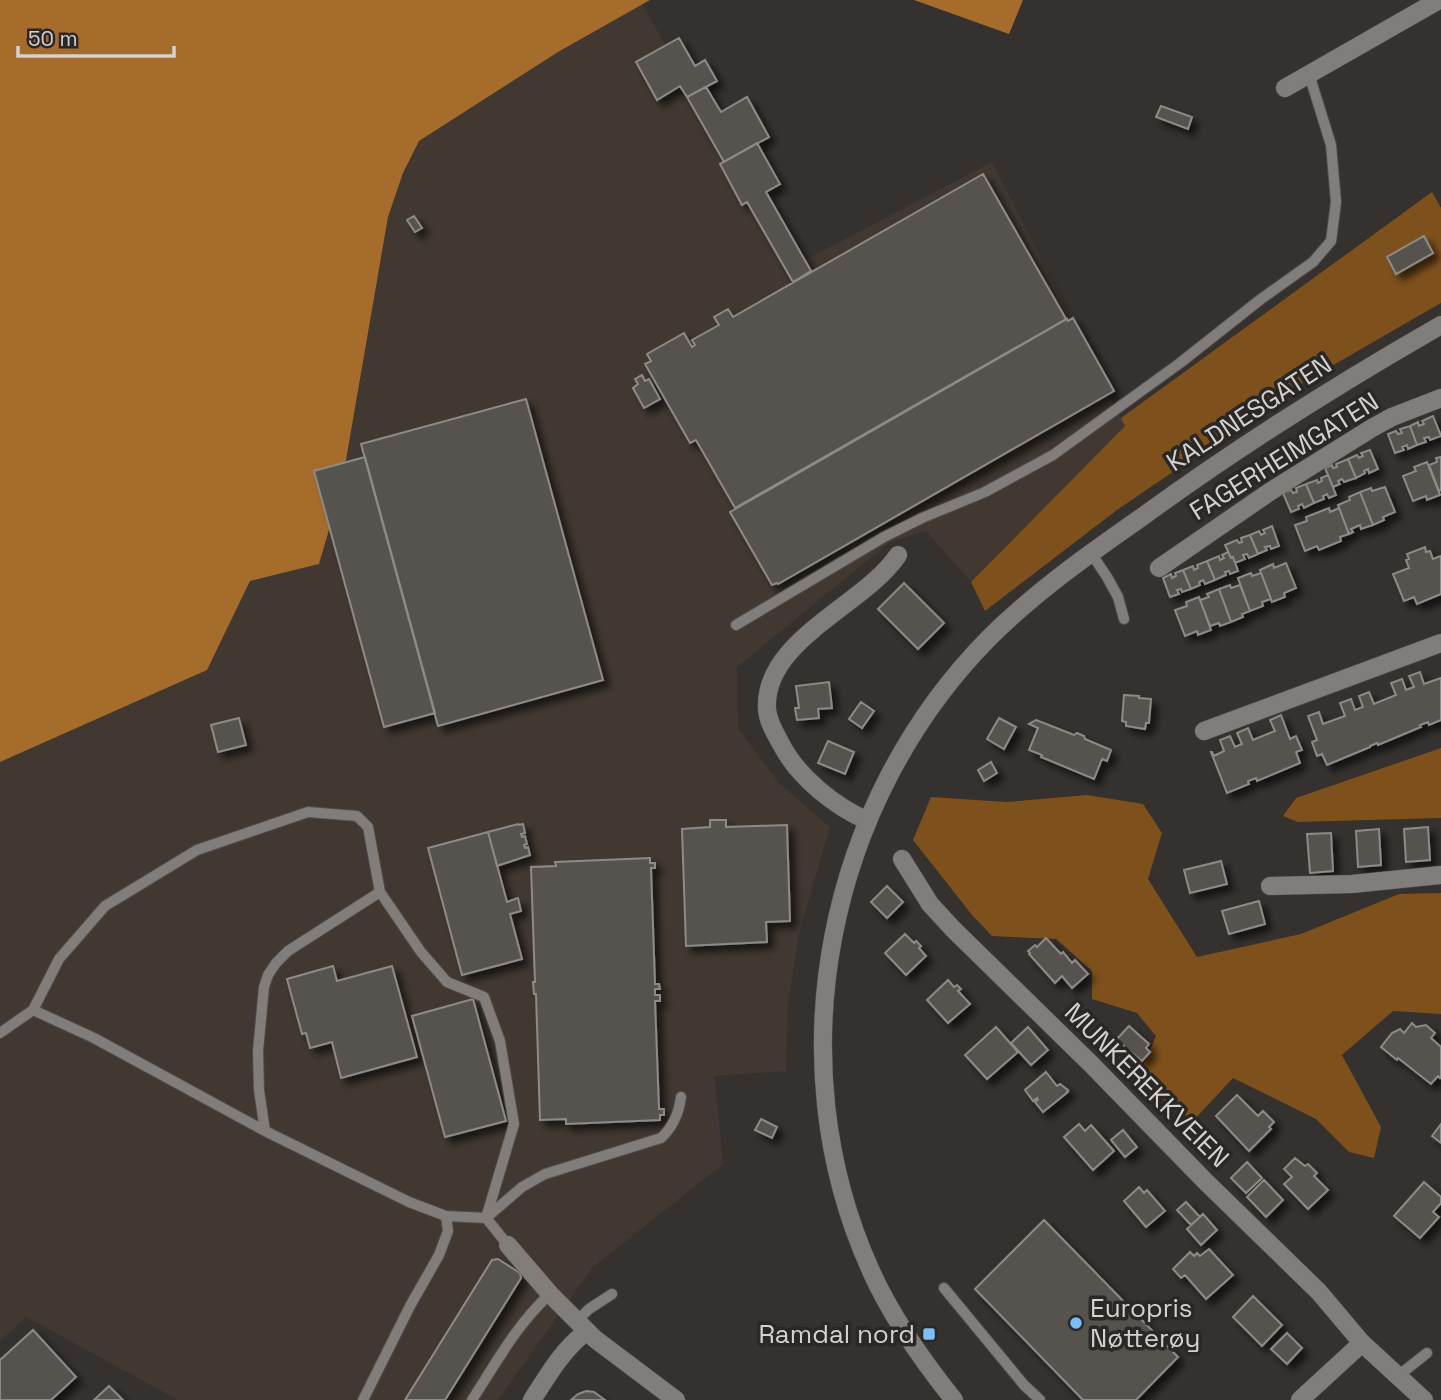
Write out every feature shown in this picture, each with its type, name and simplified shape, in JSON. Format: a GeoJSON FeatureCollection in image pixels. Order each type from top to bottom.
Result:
{"type":"FeatureCollection","features":[{"type":"Feature","properties":{"kind":"street"},"geometry":{"type":"LineString","coordinates":[[1285,88],[1439,0]]}},
{"type":"Feature","properties":{"kind":"street","name":"KALDNESGATEN"},"geometry":{"type":"LineString","coordinates":[[954,1400],[906,1336],[870,1270],[849,1213],[833,1149],[824,1089],[824,1009],[830,950],[845,885],[868,821],[894,765],[925,715],[953,678],[1009,619],[1091,553],[1197,477],[1302,408],[1441,325]]}},
{"type":"Feature","properties":{"kind":"street","name":"FAGERHEIMGATEN"},"geometry":{"type":"LineString","coordinates":[[1159,568],[1270,491],[1371,428],[1441,398]]}},
{"type":"Feature","properties":{"kind":"street"},"geometry":{"type":"LineString","coordinates":[[868,821],[835,803],[786,755],[771,726],[767,710],[769,691],[785,656],[861,591],[898,555]]}},
{"type":"Feature","properties":{"kind":"street"},"geometry":{"type":"LineString","coordinates":[[1204,732],[1441,643]]}},
{"type":"Feature","properties":{"kind":"street","name":"MUNKEREKKVEIEN"},"geometry":{"type":"LineString","coordinates":[[902,859],[930,904],[953,929],[1319,1292],[1362,1343],[1424,1400]]}},
{"type":"Feature","properties":{"kind":"street"},"geometry":{"type":"LineString","coordinates":[[1270,886],[1352,884],[1441,875]]}},
{"type":"Feature","properties":{"kind":"street"},"geometry":{"type":"LineString","coordinates":[[508,1245],[582,1326],[657,1394],[676,1400]]}},
{"type":"Feature","properties":{"kind":"street"},"geometry":{"type":"LineString","coordinates":[[532,1400],[582,1326]]}},
{"type":"Feature","properties":{"kind":"street"},"geometry":{"type":"LineString","coordinates":[[1300,1400],[1362,1343]]}},
{"type":"Feature","properties":{"kind":"lane"},"geometry":{"type":"LineString","coordinates":[[736,625],[884,537],[985,492],[1053,455],[1313,262],[1331,241],[1336,202],[1331,145],[1309,75]]}},
{"type":"Feature","properties":{"kind":"lane"},"geometry":{"type":"LineString","coordinates":[[1091,553],[1118,597],[1124,620]]}},
{"type":"Feature","properties":{"kind":"lane"},"geometry":{"type":"LineString","coordinates":[[0,1033],[33,1010],[59,959],[105,906],[197,850],[308,812],[357,816],[368,827],[380,892],[421,952],[447,982],[484,997],[500,1041],[514,1124],[486,1218]]}},
{"type":"Feature","properties":{"kind":"lane"},"geometry":{"type":"LineString","coordinates":[[265,1131],[259,1090],[258,1051],[264,987],[268,975],[288,951],[380,892]]}},
{"type":"Feature","properties":{"kind":"lane"},"geometry":{"type":"LineString","coordinates":[[33,1010],[94,1038],[265,1131],[409,1202],[446,1216],[486,1218],[522,1187],[545,1174],[661,1138],[669,1131],[680,1107],[681,1097]]}},
{"type":"Feature","properties":{"kind":"lane"},"geometry":{"type":"LineString","coordinates":[[363,1400],[439,1255],[448,1231],[446,1216]]}},
{"type":"Feature","properties":{"kind":"lane"},"geometry":{"type":"LineString","coordinates":[[486,1218],[508,1245]]}},
{"type":"Feature","properties":{"kind":"lane"},"geometry":{"type":"LineString","coordinates":[[944,1289],[1024,1385],[1040,1400]]}},
{"type":"Feature","properties":{"kind":"lane"},"geometry":{"type":"LineString","coordinates":[[472,1400],[520,1326],[550,1294]]}},
{"type":"Feature","properties":{"kind":"lane"},"geometry":{"type":"LineString","coordinates":[[582,1326],[589,1309],[612,1294]]}},
{"type":"Feature","properties":{"kind":"lane"},"geometry":{"type":"LineString","coordinates":[[1398,1376],[1427,1353]]}},
{"type":"Feature","properties":{"kind":"shaded area"},"geometry":{"type":"Polygon","coordinates":[[[0,0],[650,0],[558,52],[419,141],[403,173],[388,217],[341,489],[319,564],[250,581],[207,670],[0,762],[0,0]]]}},
{"type":"Feature","properties":{"kind":"shaded area"},"geometry":{"type":"Polygon","coordinates":[[[914,0],[1023,0],[1009,34],[914,0]]]}},
{"type":"Feature","properties":{"kind":"shaded area"},"geometry":{"type":"Polygon","coordinates":[[[642,4],[792,267],[992,162],[1125,426],[971,582],[926,531],[889,543],[737,667],[738,728],[780,784],[830,827],[799,933],[788,1004],[786,1071],[715,1076],[723,1164],[592,1268],[498,1400],[178,1400],[26,1317],[0,1341],[0,762],[207,670],[250,581],[319,564],[341,489],[388,217],[403,173],[419,141],[558,52],[642,4]]]}},
{"type":"Feature","properties":{"kind":"shaded area"},"geometry":{"type":"Polygon","coordinates":[[[1432,192],[1441,208],[1441,303],[1309,379],[1117,510],[985,611],[971,582],[1125,426],[1121,418],[1432,192]]]}},
{"type":"Feature","properties":{"kind":"shaded area"},"geometry":{"type":"Polygon","coordinates":[[[1441,748],[1441,818],[1298,822],[1283,816],[1296,798],[1441,748]]]}},
{"type":"Feature","properties":{"kind":"shaded area"},"geometry":{"type":"Polygon","coordinates":[[[1087,795],[1143,804],[1162,833],[1148,879],[1197,957],[1301,934],[1399,894],[1441,893],[1441,1014],[1393,1011],[1342,1055],[1381,1127],[1374,1158],[1349,1152],[1316,1119],[1233,1078],[1192,1122],[1137,1079],[1156,1036],[1137,1013],[1092,999],[1092,971],[1056,939],[992,936],[913,840],[931,797],[1006,802],[1087,795]]]}},
{"type":"Feature","properties":{"kind":"building"},"geometry":{"type":"Polygon","coordinates":[[[679,38],[695,66],[705,60],[717,81],[687,97],[680,86],[657,100],[636,62],[679,38]]]}},
{"type":"Feature","properties":{"kind":"building"},"geometry":{"type":"Polygon","coordinates":[[[706,87],[721,112],[747,97],[769,137],[724,162],[687,97],[706,87]]]}},
{"type":"Feature","properties":{"kind":"building"},"geometry":{"type":"Polygon","coordinates":[[[1161,106],[1192,117],[1188,129],[1156,117],[1161,106]]]}},
{"type":"Feature","properties":{"kind":"building"},"geometry":{"type":"Polygon","coordinates":[[[757,143],[780,184],[766,192],[811,271],[793,282],[747,202],[742,205],[720,164],[757,143]]]}},
{"type":"Feature","properties":{"kind":"building"},"geometry":{"type":"Polygon","coordinates":[[[983,174],[1066,319],[735,508],[696,440],[690,443],[645,364],[651,361],[647,354],[684,333],[692,347],[695,345],[692,340],[719,325],[714,317],[728,309],[733,317],[983,174]]]}},
{"type":"Feature","properties":{"kind":"building"},"geometry":{"type":"Polygon","coordinates":[[[414,216],[422,228],[415,232],[407,220],[414,216]]]}},
{"type":"Feature","properties":{"kind":"building"},"geometry":{"type":"Polygon","coordinates":[[[1424,236],[1433,253],[1396,274],[1387,257],[1424,236]]]}},
{"type":"Feature","properties":{"kind":"building"},"geometry":{"type":"Polygon","coordinates":[[[1073,318],[1114,391],[772,585],[730,512],[1073,318]]]}},
{"type":"Feature","properties":{"kind":"building"},"geometry":{"type":"Polygon","coordinates":[[[642,375],[645,381],[649,379],[660,399],[644,408],[633,388],[638,384],[635,379],[642,375]]]}},
{"type":"Feature","properties":{"kind":"building"},"geometry":{"type":"Polygon","coordinates":[[[526,399],[603,680],[438,726],[361,444],[526,399]]]}},
{"type":"Feature","properties":{"kind":"building"},"geometry":{"type":"Polygon","coordinates":[[[1433,416],[1441,436],[1430,440],[1429,437],[1424,438],[1426,442],[1417,445],[1410,426],[1418,422],[1419,426],[1424,424],[1422,421],[1433,416]]]}},
{"type":"Feature","properties":{"kind":"building"},"geometry":{"type":"Polygon","coordinates":[[[1410,426],[1417,445],[1408,449],[1407,445],[1402,447],[1404,450],[1395,453],[1388,434],[1396,431],[1398,434],[1402,433],[1400,429],[1410,426]]]}},
{"type":"Feature","properties":{"kind":"building"},"geometry":{"type":"Polygon","coordinates":[[[1370,450],[1378,469],[1369,473],[1368,469],[1356,478],[1348,459],[1357,455],[1359,458],[1363,456],[1361,453],[1370,450]]]}},
{"type":"Feature","properties":{"kind":"building"},"geometry":{"type":"Polygon","coordinates":[[[365,457],[435,713],[384,727],[314,471],[365,457]]]}},
{"type":"Feature","properties":{"kind":"building"},"geometry":{"type":"Polygon","coordinates":[[[1441,457],[1441,490],[1439,491],[1429,465],[1441,457]]]}},
{"type":"Feature","properties":{"kind":"building"},"geometry":{"type":"Polygon","coordinates":[[[1348,459],[1356,478],[1344,482],[1342,479],[1338,481],[1340,484],[1333,487],[1325,468],[1332,465],[1333,468],[1337,467],[1336,464],[1348,459]]]}},
{"type":"Feature","properties":{"kind":"building"},"geometry":{"type":"Polygon","coordinates":[[[1427,462],[1440,495],[1413,501],[1403,476],[1416,471],[1414,467],[1427,462]]]}},
{"type":"Feature","properties":{"kind":"building"},"geometry":{"type":"Polygon","coordinates":[[[1328,475],[1336,495],[1329,498],[1327,494],[1323,496],[1324,499],[1314,503],[1306,484],[1317,480],[1318,483],[1328,475]]]}},
{"type":"Feature","properties":{"kind":"building"},"geometry":{"type":"Polygon","coordinates":[[[1306,484],[1314,503],[1304,508],[1302,504],[1298,506],[1299,509],[1291,512],[1283,493],[1291,490],[1293,493],[1297,492],[1296,488],[1306,484]]]}},
{"type":"Feature","properties":{"kind":"building"},"geometry":{"type":"Polygon","coordinates":[[[1385,487],[1395,512],[1373,525],[1360,492],[1385,487]]]}},
{"type":"Feature","properties":{"kind":"building"},"geometry":{"type":"Polygon","coordinates":[[[1360,492],[1373,525],[1361,529],[1360,525],[1351,529],[1353,532],[1349,534],[1338,505],[1360,492]]]}},
{"type":"Feature","properties":{"kind":"building"},"geometry":{"type":"Polygon","coordinates":[[[1329,508],[1330,512],[1339,508],[1349,534],[1340,537],[1341,541],[1319,550],[1317,546],[1305,551],[1295,525],[1307,521],[1306,517],[1329,508]]]}},
{"type":"Feature","properties":{"kind":"building"},"geometry":{"type":"Polygon","coordinates":[[[1272,526],[1279,546],[1271,549],[1270,546],[1265,547],[1267,550],[1258,554],[1250,535],[1259,531],[1261,535],[1265,533],[1263,530],[1272,526]]]}},
{"type":"Feature","properties":{"kind":"building"},"geometry":{"type":"Polygon","coordinates":[[[1250,535],[1258,554],[1249,558],[1247,554],[1243,555],[1245,559],[1235,563],[1225,545],[1237,540],[1242,542],[1241,538],[1250,535]]]}},
{"type":"Feature","properties":{"kind":"building"},"geometry":{"type":"Polygon","coordinates":[[[1425,547],[1433,559],[1441,556],[1441,594],[1417,604],[1414,597],[1404,601],[1393,574],[1409,568],[1407,554],[1425,547]]]}},
{"type":"Feature","properties":{"kind":"building"},"geometry":{"type":"Polygon","coordinates":[[[1228,552],[1238,571],[1230,574],[1229,571],[1225,572],[1226,575],[1215,580],[1207,561],[1219,556],[1220,560],[1224,558],[1222,555],[1228,552]]]}},
{"type":"Feature","properties":{"kind":"building"},"geometry":{"type":"Polygon","coordinates":[[[1207,561],[1215,580],[1205,584],[1203,580],[1199,582],[1200,585],[1191,589],[1183,570],[1193,566],[1194,570],[1198,568],[1197,565],[1207,561]]]}},
{"type":"Feature","properties":{"kind":"building"},"geometry":{"type":"Polygon","coordinates":[[[1286,563],[1296,588],[1284,593],[1285,597],[1272,602],[1260,570],[1273,564],[1274,568],[1286,563]]]}},
{"type":"Feature","properties":{"kind":"building"},"geometry":{"type":"Polygon","coordinates":[[[1183,570],[1191,589],[1182,592],[1181,589],[1177,590],[1179,594],[1170,597],[1163,578],[1171,574],[1172,578],[1176,576],[1175,573],[1183,570]]]}},
{"type":"Feature","properties":{"kind":"building"},"geometry":{"type":"Polygon","coordinates":[[[1251,573],[1252,576],[1261,573],[1271,599],[1262,602],[1263,606],[1250,611],[1238,578],[1251,573]]]}},
{"type":"Feature","properties":{"kind":"building"},"geometry":{"type":"Polygon","coordinates":[[[904,583],[944,623],[918,649],[878,609],[904,583]]]}},
{"type":"Feature","properties":{"kind":"building"},"geometry":{"type":"Polygon","coordinates":[[[1230,585],[1231,588],[1240,585],[1250,611],[1231,622],[1219,589],[1230,585]]]}},
{"type":"Feature","properties":{"kind":"building"},"geometry":{"type":"Polygon","coordinates":[[[1219,589],[1231,622],[1210,626],[1200,600],[1219,589]]]}},
{"type":"Feature","properties":{"kind":"building"},"geometry":{"type":"Polygon","coordinates":[[[1199,597],[1211,630],[1198,635],[1197,631],[1185,636],[1175,610],[1187,606],[1186,602],[1199,597]]]}},
{"type":"Feature","properties":{"kind":"building"},"geometry":{"type":"Polygon","coordinates":[[[1420,672],[1424,684],[1441,678],[1441,720],[1420,725],[1421,727],[1327,765],[1322,754],[1317,756],[1312,742],[1317,740],[1308,716],[1319,712],[1323,724],[1345,716],[1340,703],[1351,699],[1355,710],[1363,707],[1359,696],[1369,692],[1374,704],[1396,695],[1391,683],[1402,679],[1406,690],[1414,687],[1409,676],[1420,672]]]}},
{"type":"Feature","properties":{"kind":"building"},"geometry":{"type":"Polygon","coordinates":[[[829,682],[832,708],[818,709],[819,718],[797,720],[795,708],[799,708],[796,686],[829,682]]]}},
{"type":"Feature","properties":{"kind":"building"},"geometry":{"type":"Polygon","coordinates":[[[1124,695],[1151,699],[1149,723],[1146,723],[1145,729],[1126,726],[1126,722],[1122,721],[1124,695]]]}},
{"type":"Feature","properties":{"kind":"building"},"geometry":{"type":"Polygon","coordinates":[[[861,702],[874,711],[862,728],[849,719],[861,702]]]}},
{"type":"Feature","properties":{"kind":"building"},"geometry":{"type":"Polygon","coordinates":[[[1281,715],[1290,739],[1296,736],[1302,750],[1296,752],[1300,763],[1257,781],[1256,778],[1248,781],[1249,784],[1227,793],[1211,752],[1214,756],[1224,751],[1220,740],[1230,736],[1235,747],[1242,744],[1237,733],[1248,728],[1253,740],[1275,731],[1270,720],[1281,715]]]}},
{"type":"Feature","properties":{"kind":"building"},"geometry":{"type":"Polygon","coordinates":[[[239,718],[246,745],[218,752],[211,725],[239,718]]]}},
{"type":"Feature","properties":{"kind":"building"},"geometry":{"type":"Polygon","coordinates":[[[999,718],[1016,727],[1004,749],[987,739],[999,718]]]}},
{"type":"Feature","properties":{"kind":"building"},"geometry":{"type":"Polygon","coordinates":[[[1036,720],[1074,735],[1077,733],[1111,750],[1107,761],[1102,759],[1094,779],[1029,750],[1038,728],[1029,724],[1036,720]]]}},
{"type":"Feature","properties":{"kind":"building"},"geometry":{"type":"Polygon","coordinates":[[[828,741],[854,752],[845,774],[818,763],[828,741]]]}},
{"type":"Feature","properties":{"kind":"building"},"geometry":{"type":"Polygon","coordinates":[[[991,762],[997,773],[984,781],[978,770],[991,762]]]}},
{"type":"Feature","properties":{"kind":"building"},"geometry":{"type":"Polygon","coordinates":[[[710,820],[726,820],[726,827],[787,825],[790,921],[766,922],[767,942],[686,946],[682,829],[710,827],[710,820]]]}},
{"type":"Feature","properties":{"kind":"building"},"geometry":{"type":"Polygon","coordinates":[[[523,824],[525,833],[521,834],[522,837],[525,836],[527,844],[524,845],[525,848],[528,847],[530,855],[497,866],[488,832],[523,824]]]}},
{"type":"Feature","properties":{"kind":"building"},"geometry":{"type":"Polygon","coordinates":[[[1428,827],[1430,860],[1406,862],[1404,829],[1428,827]]]}},
{"type":"Feature","properties":{"kind":"building"},"geometry":{"type":"Polygon","coordinates":[[[1379,829],[1381,865],[1358,867],[1356,831],[1379,829]]]}},
{"type":"Feature","properties":{"kind":"building"},"geometry":{"type":"Polygon","coordinates":[[[488,832],[507,902],[518,898],[521,911],[510,914],[522,959],[462,975],[428,848],[488,832]]]}},
{"type":"Feature","properties":{"kind":"building"},"geometry":{"type":"Polygon","coordinates":[[[1331,833],[1333,871],[1310,873],[1307,834],[1331,833]]]}},
{"type":"Feature","properties":{"kind":"building"},"geometry":{"type":"Polygon","coordinates":[[[650,858],[650,863],[655,863],[655,868],[651,868],[655,984],[659,984],[660,989],[655,989],[655,995],[660,995],[660,1001],[655,1001],[659,1109],[664,1109],[664,1115],[660,1115],[660,1120],[566,1124],[566,1119],[540,1120],[531,867],[556,866],[555,862],[650,858]]]}},
{"type":"Feature","properties":{"kind":"building"},"geometry":{"type":"Polygon","coordinates":[[[1221,861],[1227,884],[1190,893],[1184,870],[1221,861]]]}},
{"type":"Feature","properties":{"kind":"building"},"geometry":{"type":"Polygon","coordinates":[[[887,886],[903,902],[887,918],[871,902],[887,886]]]}},
{"type":"Feature","properties":{"kind":"building"},"geometry":{"type":"Polygon","coordinates":[[[1259,901],[1265,924],[1229,934],[1222,911],[1259,901]]]}},
{"type":"Feature","properties":{"kind":"building"},"geometry":{"type":"Polygon","coordinates":[[[905,934],[921,946],[919,948],[926,956],[906,975],[885,953],[905,934]]]}},
{"type":"Feature","properties":{"kind":"building"},"geometry":{"type":"Polygon","coordinates":[[[1046,938],[1061,954],[1063,952],[1072,963],[1075,960],[1088,974],[1072,988],[1062,976],[1055,983],[1029,954],[1028,951],[1046,938]]]}},
{"type":"Feature","properties":{"kind":"building"},"geometry":{"type":"Polygon","coordinates":[[[333,966],[337,981],[392,966],[417,1057],[341,1078],[332,1042],[310,1048],[306,1033],[302,1034],[287,979],[333,966]]]}},
{"type":"Feature","properties":{"kind":"building"},"geometry":{"type":"Polygon","coordinates":[[[948,980],[954,987],[957,985],[961,989],[958,991],[970,1004],[948,1023],[927,1000],[948,980]]]}},
{"type":"Feature","properties":{"kind":"building"},"geometry":{"type":"Polygon","coordinates":[[[473,999],[506,1121],[445,1137],[412,1016],[473,999]]]}},
{"type":"Feature","properties":{"kind":"building"},"geometry":{"type":"Polygon","coordinates":[[[1412,1023],[1416,1027],[1426,1025],[1435,1033],[1431,1038],[1441,1047],[1441,1077],[1438,1076],[1431,1084],[1381,1047],[1392,1033],[1400,1029],[1404,1033],[1412,1023]]]}},
{"type":"Feature","properties":{"kind":"building"},"geometry":{"type":"Polygon","coordinates":[[[1129,1026],[1149,1044],[1146,1048],[1150,1052],[1142,1061],[1116,1040],[1129,1026]]]}},
{"type":"Feature","properties":{"kind":"building"},"geometry":{"type":"Polygon","coordinates":[[[996,1027],[1018,1052],[987,1079],[965,1055],[996,1027]]]}},
{"type":"Feature","properties":{"kind":"building"},"geometry":{"type":"Polygon","coordinates":[[[1028,1027],[1048,1050],[1031,1065],[1011,1043],[1028,1027]]]}},
{"type":"Feature","properties":{"kind":"building"},"geometry":{"type":"Polygon","coordinates":[[[1046,1072],[1057,1086],[1060,1084],[1068,1092],[1043,1112],[1035,1102],[1037,1098],[1033,1101],[1025,1090],[1046,1072]]]}},
{"type":"Feature","properties":{"kind":"building"},"geometry":{"type":"Polygon","coordinates":[[[1237,1095],[1258,1116],[1263,1111],[1274,1122],[1269,1127],[1271,1129],[1249,1151],[1216,1116],[1237,1095]]]}},
{"type":"Feature","properties":{"kind":"building"},"geometry":{"type":"Polygon","coordinates":[[[761,1119],[777,1127],[772,1138],[755,1130],[761,1119]]]}},
{"type":"Feature","properties":{"kind":"building"},"geometry":{"type":"Polygon","coordinates":[[[1079,1124],[1085,1131],[1091,1125],[1114,1151],[1093,1170],[1064,1137],[1079,1124]]]}},
{"type":"Feature","properties":{"kind":"building"},"geometry":{"type":"Polygon","coordinates":[[[1441,1124],[1441,1143],[1432,1136],[1441,1124]]]}},
{"type":"Feature","properties":{"kind":"building"},"geometry":{"type":"Polygon","coordinates":[[[1123,1130],[1137,1147],[1125,1157],[1111,1140],[1123,1130]]]}},
{"type":"Feature","properties":{"kind":"building"},"geometry":{"type":"Polygon","coordinates":[[[1295,1158],[1305,1166],[1308,1164],[1317,1173],[1314,1176],[1328,1190],[1308,1209],[1284,1184],[1292,1177],[1284,1169],[1295,1158]]]}},
{"type":"Feature","properties":{"kind":"building"},"geometry":{"type":"Polygon","coordinates":[[[1247,1162],[1262,1178],[1246,1193],[1231,1178],[1247,1162]]]}},
{"type":"Feature","properties":{"kind":"building"},"geometry":{"type":"Polygon","coordinates":[[[1264,1180],[1283,1200],[1266,1217],[1247,1197],[1264,1180]]]}},
{"type":"Feature","properties":{"kind":"building"},"geometry":{"type":"Polygon","coordinates":[[[1424,1182],[1441,1197],[1441,1203],[1433,1212],[1439,1217],[1420,1238],[1394,1216],[1424,1182]]]}},
{"type":"Feature","properties":{"kind":"building"},"geometry":{"type":"Polygon","coordinates":[[[1139,1187],[1144,1193],[1147,1190],[1165,1211],[1146,1227],[1124,1201],[1139,1187]]]}},
{"type":"Feature","properties":{"kind":"building"},"geometry":{"type":"Polygon","coordinates":[[[1186,1202],[1200,1217],[1191,1225],[1177,1210],[1186,1202]]]}},
{"type":"Feature","properties":{"kind":"building"},"geometry":{"type":"Polygon","coordinates":[[[1203,1214],[1217,1230],[1201,1245],[1187,1229],[1203,1214]]]}},
{"type":"Feature","properties":{"kind":"building","name":"Europris Nøtterøy"},"geometry":{"type":"Polygon","coordinates":[[[1044,1220],[1178,1357],[1136,1400],[1083,1400],[975,1289],[1044,1220]]]}},
{"type":"Feature","properties":{"kind":"building"},"geometry":{"type":"Polygon","coordinates":[[[1209,1249],[1233,1275],[1206,1299],[1185,1275],[1181,1278],[1173,1269],[1190,1252],[1194,1256],[1197,1253],[1200,1256],[1209,1249]]]}},
{"type":"Feature","properties":{"kind":"building"},"geometry":{"type":"Polygon","coordinates":[[[498,1259],[520,1273],[521,1278],[445,1400],[405,1400],[492,1260],[498,1259]]]}},
{"type":"Feature","properties":{"kind":"building"},"geometry":{"type":"Polygon","coordinates":[[[1253,1296],[1282,1325],[1262,1346],[1233,1317],[1253,1296]]]}},
{"type":"Feature","properties":{"kind":"building"},"geometry":{"type":"Polygon","coordinates":[[[33,1330],[76,1377],[51,1400],[0,1400],[0,1360],[33,1330]]]}},
{"type":"Feature","properties":{"kind":"building"},"geometry":{"type":"Polygon","coordinates":[[[1287,1333],[1302,1348],[1287,1364],[1271,1349],[1287,1333]]]}},
{"type":"Feature","properties":{"kind":"building"},"geometry":{"type":"Polygon","coordinates":[[[109,1386],[123,1400],[94,1400],[109,1386]]]}},
{"type":"Feature","properties":{"kind":"building"},"geometry":{"type":"Polygon","coordinates":[[[586,1391],[594,1392],[605,1400],[571,1400],[586,1391]]]}},
{"type":"Feature","properties":{"kind":"place","name":"Europris Nøtterøy"},"geometry":{"type":"Point","coordinates":[1076,1323]}},
{"type":"Feature","properties":{"kind":"place","name":"Ramdal nord"},"geometry":{"type":"Point","coordinates":[929,1334]}}]}
